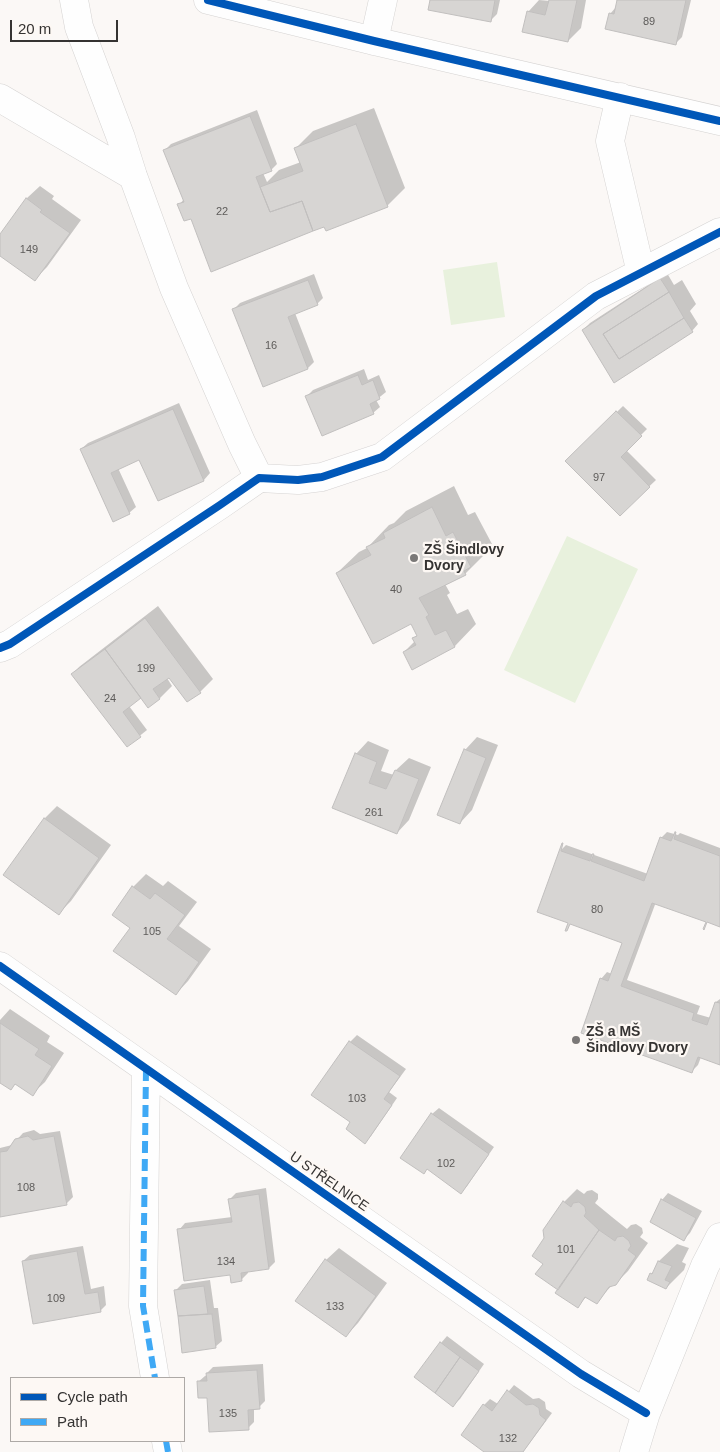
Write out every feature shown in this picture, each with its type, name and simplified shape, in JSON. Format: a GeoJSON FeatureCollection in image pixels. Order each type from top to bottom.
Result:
{"type":"FeatureCollection","features":[{"type":"Feature","properties":{"kind":"street"},"geometry":{"type":"LineString","coordinates":[[74,0],[79,27],[121,138],[174,288],[238,435],[259,478]]}},
{"type":"Feature","properties":{"kind":"street"},"geometry":{"type":"LineString","coordinates":[[208,0],[374,41],[720,121]]}},
{"type":"Feature","properties":{"kind":"street"},"geometry":{"type":"LineString","coordinates":[[374,41],[383,0]]}},
{"type":"Feature","properties":{"kind":"street"},"geometry":{"type":"LineString","coordinates":[[620,97],[610,142],[641,273]]}},
{"type":"Feature","properties":{"kind":"street"},"geometry":{"type":"LineString","coordinates":[[0,98],[133,176]]}},
{"type":"Feature","properties":{"kind":"street"},"geometry":{"type":"LineString","coordinates":[[3,641],[220,505],[259,478],[298,480],[322,477],[382,457],[596,296],[720,232]]}},
{"type":"Feature","properties":{"kind":"street","name":"U STŘELNICE"},"geometry":{"type":"LineString","coordinates":[[0,966],[581,1374],[646,1413]]}},
{"type":"Feature","properties":{"kind":"street"},"geometry":{"type":"LineString","coordinates":[[146,1069],[142,1306],[155,1377]]}},
{"type":"Feature","properties":{"kind":"street"},"geometry":{"type":"LineString","coordinates":[[634,1452],[646,1413],[705,1266],[720,1237]]}},
{"type":"Feature","properties":{"kind":"green space"},"geometry":{"type":"Polygon","coordinates":[[[497,262],[505,317],[451,325],[443,270],[497,262]]]}},
{"type":"Feature","properties":{"kind":"green space"},"geometry":{"type":"Polygon","coordinates":[[[567,536],[638,569],[575,703],[504,670],[567,536]]]}},
{"type":"Feature","properties":{"kind":"building"},"geometry":{"type":"Polygon","coordinates":[[[430,0],[495,0],[491,22],[428,10],[430,0]]]}},
{"type":"Feature","properties":{"kind":"building"},"geometry":{"type":"Polygon","coordinates":[[[549,0],[577,0],[568,42],[522,32],[527,11],[545,15],[549,0]]]}},
{"type":"Feature","properties":{"kind":"building"},"geometry":{"type":"Polygon","coordinates":[[[617,0],[686,0],[676,45],[605,29],[609,13],[614,14],[617,0]]]}},
{"type":"Feature","properties":{"kind":"building"},"geometry":{"type":"Polygon","coordinates":[[[250,116],[272,171],[256,177],[270,212],[302,201],[313,231],[211,272],[191,219],[184,221],[177,204],[184,202],[163,150],[250,116]]]}},
{"type":"Feature","properties":{"kind":"building"},"geometry":{"type":"Polygon","coordinates":[[[356,124],[388,207],[326,231],[324,227],[313,231],[302,201],[270,212],[260,187],[303,171],[294,148],[356,124]]]}},
{"type":"Feature","properties":{"kind":"building"},"geometry":{"type":"Polygon","coordinates":[[[26,198],[42,210],[40,212],[70,233],[35,281],[0,256],[0,234],[26,198]]]}},
{"type":"Feature","properties":{"kind":"building"},"geometry":{"type":"Polygon","coordinates":[[[660,278],[669,292],[603,334],[619,359],[684,318],[693,332],[614,383],[582,330],[660,278]]]}},
{"type":"Feature","properties":{"kind":"building"},"geometry":{"type":"Polygon","coordinates":[[[308,280],[318,305],[288,317],[308,369],[263,387],[232,309],[308,280]]]}},
{"type":"Feature","properties":{"kind":"building"},"geometry":{"type":"Polygon","coordinates":[[[669,292],[684,318],[619,359],[603,334],[669,292]]]}},
{"type":"Feature","properties":{"kind":"building"},"geometry":{"type":"Polygon","coordinates":[[[358,375],[362,385],[373,380],[380,399],[370,404],[374,414],[322,436],[305,396],[358,375]]]}},
{"type":"Feature","properties":{"kind":"building"},"geometry":{"type":"Polygon","coordinates":[[[173,409],[204,481],[158,501],[139,460],[111,473],[130,514],[113,522],[80,449],[173,409]]]}},
{"type":"Feature","properties":{"kind":"building"},"geometry":{"type":"Polygon","coordinates":[[[616,411],[642,436],[621,457],[650,487],[620,516],[565,461],[616,411]]]}},
{"type":"Feature","properties":{"kind":"building"},"geometry":{"type":"Polygon","coordinates":[[[432,507],[446,536],[453,532],[471,567],[464,571],[466,575],[419,598],[429,615],[426,617],[435,635],[446,630],[455,647],[412,670],[403,652],[416,645],[412,638],[417,636],[411,624],[373,644],[336,573],[371,555],[366,547],[385,538],[383,533],[432,507]]]}},
{"type":"Feature","properties":{"kind":"building"},"geometry":{"type":"Polygon","coordinates":[[[145,618],[201,693],[187,702],[169,678],[153,689],[160,699],[148,708],[105,649],[145,618]]]}},
{"type":"Feature","properties":{"kind":"building"},"geometry":{"type":"Polygon","coordinates":[[[105,649],[141,698],[123,712],[141,737],[127,747],[71,674],[105,649]]]}},
{"type":"Feature","properties":{"kind":"building"},"geometry":{"type":"Polygon","coordinates":[[[464,749],[486,758],[460,824],[437,815],[464,749]]]}},
{"type":"Feature","properties":{"kind":"building"},"geometry":{"type":"Polygon","coordinates":[[[355,753],[377,762],[369,783],[386,789],[395,770],[419,779],[397,834],[332,808],[355,753]]]}},
{"type":"Feature","properties":{"kind":"building"},"geometry":{"type":"Polygon","coordinates":[[[44,818],[99,858],[59,915],[3,875],[44,818]]]}},
{"type":"Feature","properties":{"kind":"building"},"geometry":{"type":"Polygon","coordinates":[[[675,832],[674,839],[720,856],[720,927],[707,922],[704,930],[706,922],[652,903],[621,986],[694,1013],[692,1020],[707,1025],[715,1002],[720,1003],[720,1065],[698,1057],[692,1073],[581,1033],[600,978],[608,981],[622,943],[570,924],[567,931],[565,931],[568,923],[537,912],[562,843],[561,851],[590,861],[592,854],[594,854],[591,861],[644,881],[660,837],[671,841],[675,832]]]}},
{"type":"Feature","properties":{"kind":"building"},"geometry":{"type":"Polygon","coordinates":[[[132,886],[150,899],[155,893],[185,915],[167,939],[199,962],[176,995],[113,951],[130,928],[112,915],[132,886]]]}},
{"type":"Feature","properties":{"kind":"building"},"geometry":{"type":"Polygon","coordinates":[[[0,1023],[39,1049],[35,1055],[52,1066],[33,1096],[15,1084],[11,1090],[0,1083],[0,1023]]]}},
{"type":"Feature","properties":{"kind":"building"},"geometry":{"type":"Polygon","coordinates":[[[349,1041],[400,1076],[384,1099],[392,1105],[365,1144],[346,1129],[350,1122],[311,1095],[349,1041]]]}},
{"type":"Feature","properties":{"kind":"building"},"geometry":{"type":"Polygon","coordinates":[[[431,1113],[489,1154],[461,1194],[427,1169],[424,1174],[400,1158],[431,1113]]]}},
{"type":"Feature","properties":{"kind":"building"},"geometry":{"type":"Polygon","coordinates":[[[28,1136],[33,1140],[54,1136],[67,1205],[0,1217],[0,1152],[7,1151],[15,1139],[28,1136]]]}},
{"type":"Feature","properties":{"kind":"building"},"geometry":{"type":"Polygon","coordinates":[[[259,1194],[269,1269],[241,1273],[242,1281],[231,1283],[230,1275],[184,1281],[177,1229],[232,1222],[228,1199],[259,1194]]]}},
{"type":"Feature","properties":{"kind":"building"},"geometry":{"type":"Polygon","coordinates":[[[661,1199],[696,1218],[684,1241],[650,1222],[661,1199]]]}},
{"type":"Feature","properties":{"kind":"building"},"geometry":{"type":"Polygon","coordinates":[[[563,1201],[571,1207],[573,1203],[579,1202],[585,1207],[586,1213],[584,1216],[599,1230],[558,1290],[535,1274],[543,1264],[532,1256],[544,1238],[543,1230],[563,1201]]]}},
{"type":"Feature","properties":{"kind":"building"},"geometry":{"type":"Polygon","coordinates":[[[599,1230],[615,1241],[617,1237],[623,1236],[629,1241],[631,1246],[628,1250],[636,1256],[616,1285],[609,1287],[597,1304],[585,1297],[578,1308],[555,1293],[599,1230]]]}},
{"type":"Feature","properties":{"kind":"building"},"geometry":{"type":"Polygon","coordinates":[[[77,1251],[85,1294],[98,1292],[101,1312],[33,1324],[22,1261],[77,1251]]]}},
{"type":"Feature","properties":{"kind":"building"},"geometry":{"type":"Polygon","coordinates":[[[325,1259],[376,1296],[346,1337],[295,1301],[325,1259]]]}},
{"type":"Feature","properties":{"kind":"building"},"geometry":{"type":"Polygon","coordinates":[[[658,1261],[672,1266],[665,1280],[670,1282],[666,1289],[647,1280],[658,1261]]]}},
{"type":"Feature","properties":{"kind":"building"},"geometry":{"type":"Polygon","coordinates":[[[204,1286],[208,1314],[178,1316],[174,1290],[204,1286]]]}},
{"type":"Feature","properties":{"kind":"building"},"geometry":{"type":"Polygon","coordinates":[[[212,1314],[216,1348],[182,1353],[178,1316],[212,1314]]]}},
{"type":"Feature","properties":{"kind":"building"},"geometry":{"type":"Polygon","coordinates":[[[440,1342],[460,1357],[435,1393],[414,1377],[440,1342]]]}},
{"type":"Feature","properties":{"kind":"building"},"geometry":{"type":"Polygon","coordinates":[[[460,1357],[479,1371],[453,1407],[435,1393],[460,1357]]]}},
{"type":"Feature","properties":{"kind":"building"},"geometry":{"type":"Polygon","coordinates":[[[257,1370],[260,1409],[248,1410],[249,1430],[209,1432],[207,1398],[198,1398],[197,1381],[207,1381],[206,1373],[257,1370]]]}},
{"type":"Feature","properties":{"kind":"building"},"geometry":{"type":"Polygon","coordinates":[[[507,1390],[526,1405],[533,1404],[539,1408],[540,1415],[546,1420],[523,1452],[484,1452],[461,1435],[483,1404],[492,1411],[507,1390]]]}},
{"type":"Feature","properties":{"kind":"marked path"},"geometry":{"type":"LineString","coordinates":[[146,1069],[143,1306],[155,1377]]}},
{"type":"Feature","properties":{"kind":"marked path"},"geometry":{"type":"LineString","coordinates":[[166,1442],[168,1452]]}},
{"type":"Feature","properties":{"kind":"cycle path"},"geometry":{"type":"LineString","coordinates":[[208,0],[374,41],[720,121]]}},
{"type":"Feature","properties":{"kind":"cycle path"},"geometry":{"type":"LineString","coordinates":[[0,648],[10,644],[259,478],[298,480],[322,477],[382,457],[596,296],[720,232]]}},
{"type":"Feature","properties":{"kind":"cycle path"},"geometry":{"type":"LineString","coordinates":[[0,966],[581,1374],[646,1413]]}},
{"type":"Feature","properties":{"kind":"place","name":"ZŠ Šindlovy Dvory"},"geometry":{"type":"Point","coordinates":[414,558]}},
{"type":"Feature","properties":{"kind":"place","name":"ZŠ a MŠ Šindlovy Dvory"},"geometry":{"type":"Point","coordinates":[576,1040]}}]}
